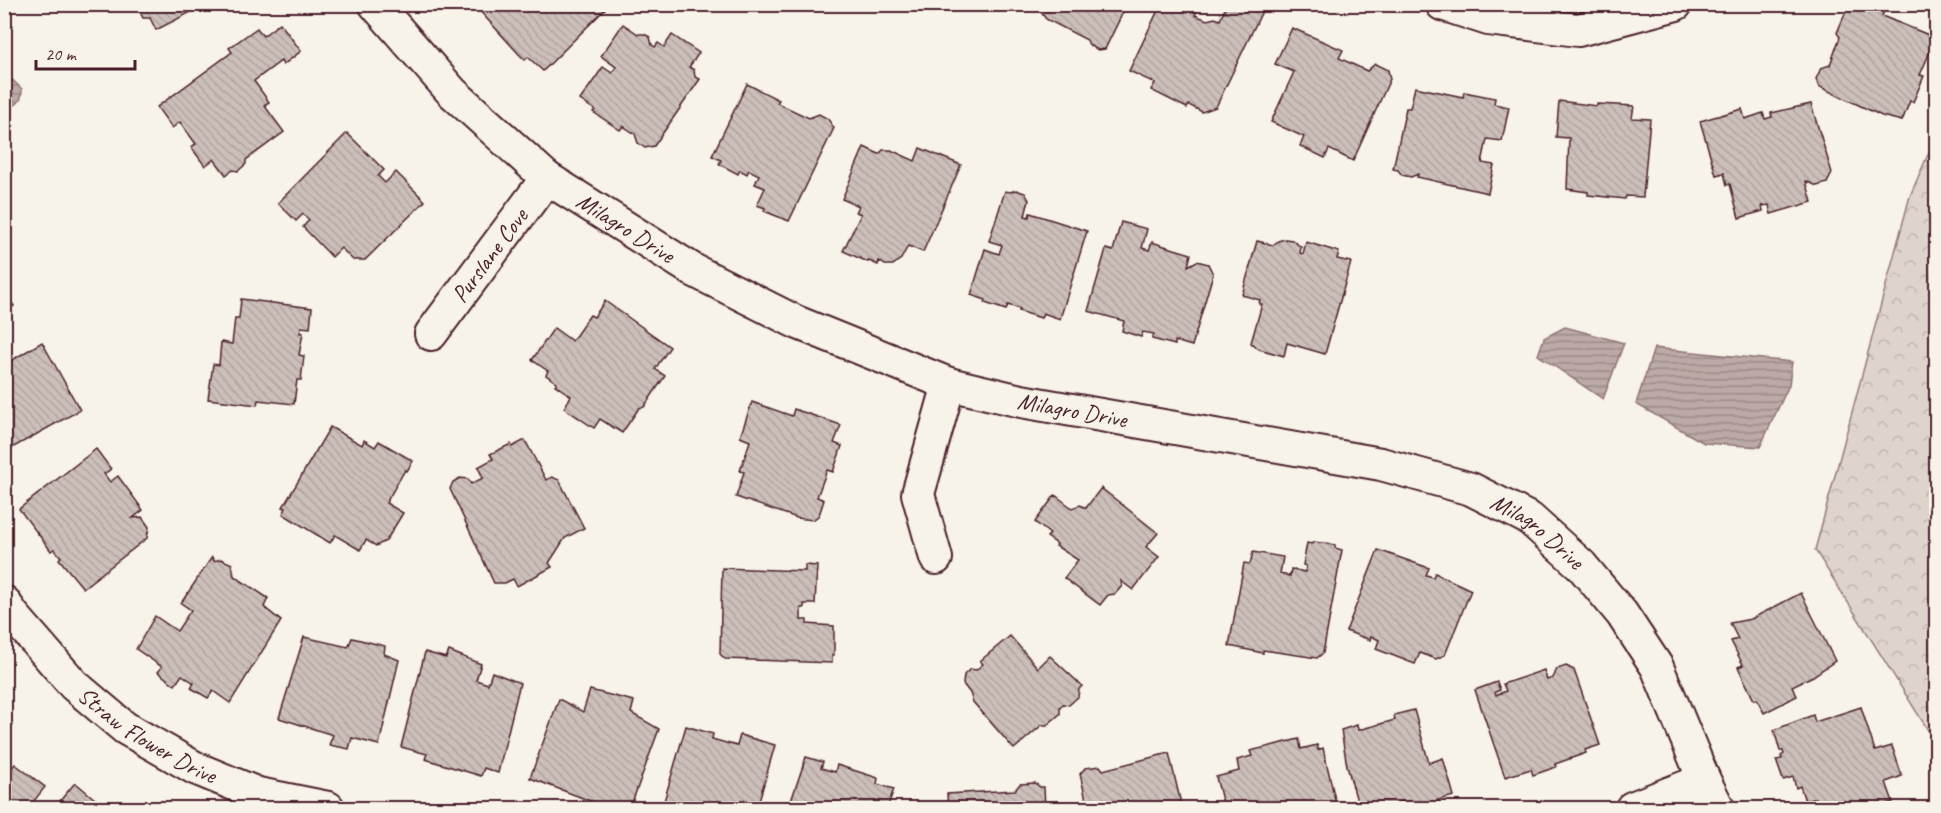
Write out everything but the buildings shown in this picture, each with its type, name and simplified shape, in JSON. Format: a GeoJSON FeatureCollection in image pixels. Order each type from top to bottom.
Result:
{"type":"FeatureCollection","features":[{"type":"Feature","properties":{"kind":"street","name":"Milagro Drive"},"geometry":{"type":"LineString","coordinates":[[375,4],[452,92],[547,178],[693,270],[796,322],[950,384],[1021,400],[1380,464],[1471,489],[1530,519],[1581,565],[1622,614],[1657,667],[1718,808]]}},
{"type":"Feature","properties":{"kind":"street"},"geometry":{"type":"LineString","coordinates":[[1442,4],[1488,19],[1578,30],[1676,4]]}},
{"type":"Feature","properties":{"kind":"street","name":"Purslane Cove"},"geometry":{"type":"LineString","coordinates":[[431,334],[547,178]]}},
{"type":"Feature","properties":{"kind":"street"},"geometry":{"type":"LineString","coordinates":[[936,558],[918,494],[950,384]]}},
{"type":"Feature","properties":{"kind":"street","name":"Straw Flower Drive"},"geometry":{"type":"LineString","coordinates":[[4,602],[74,685],[125,728],[195,768],[258,794],[328,808]]}},
{"type":"Feature","properties":{"kind":"street"},"geometry":{"type":"LineString","coordinates":[[1632,808],[1704,780]]}},
{"type":"Feature","properties":{"kind":"green space"},"geometry":{"type":"Polygon","coordinates":[[[1936,136],[1936,743],[1815,550],[1910,196],[1936,136]]]}},
{"type":"Feature","properties":{"kind":"shaded area"},"geometry":{"type":"Polygon","coordinates":[[[5,73],[22,89],[19,101],[9,107],[5,105],[5,73]]]}},
{"type":"Feature","properties":{"kind":"shaded area"},"geometry":{"type":"Polygon","coordinates":[[[1565,327],[1624,343],[1603,399],[1538,355],[1544,338],[1565,327]]]}},
{"type":"Feature","properties":{"kind":"shaded area"},"geometry":{"type":"Polygon","coordinates":[[[1654,348],[1792,362],[1789,385],[1760,447],[1704,443],[1636,404],[1654,348]]]}}]}
